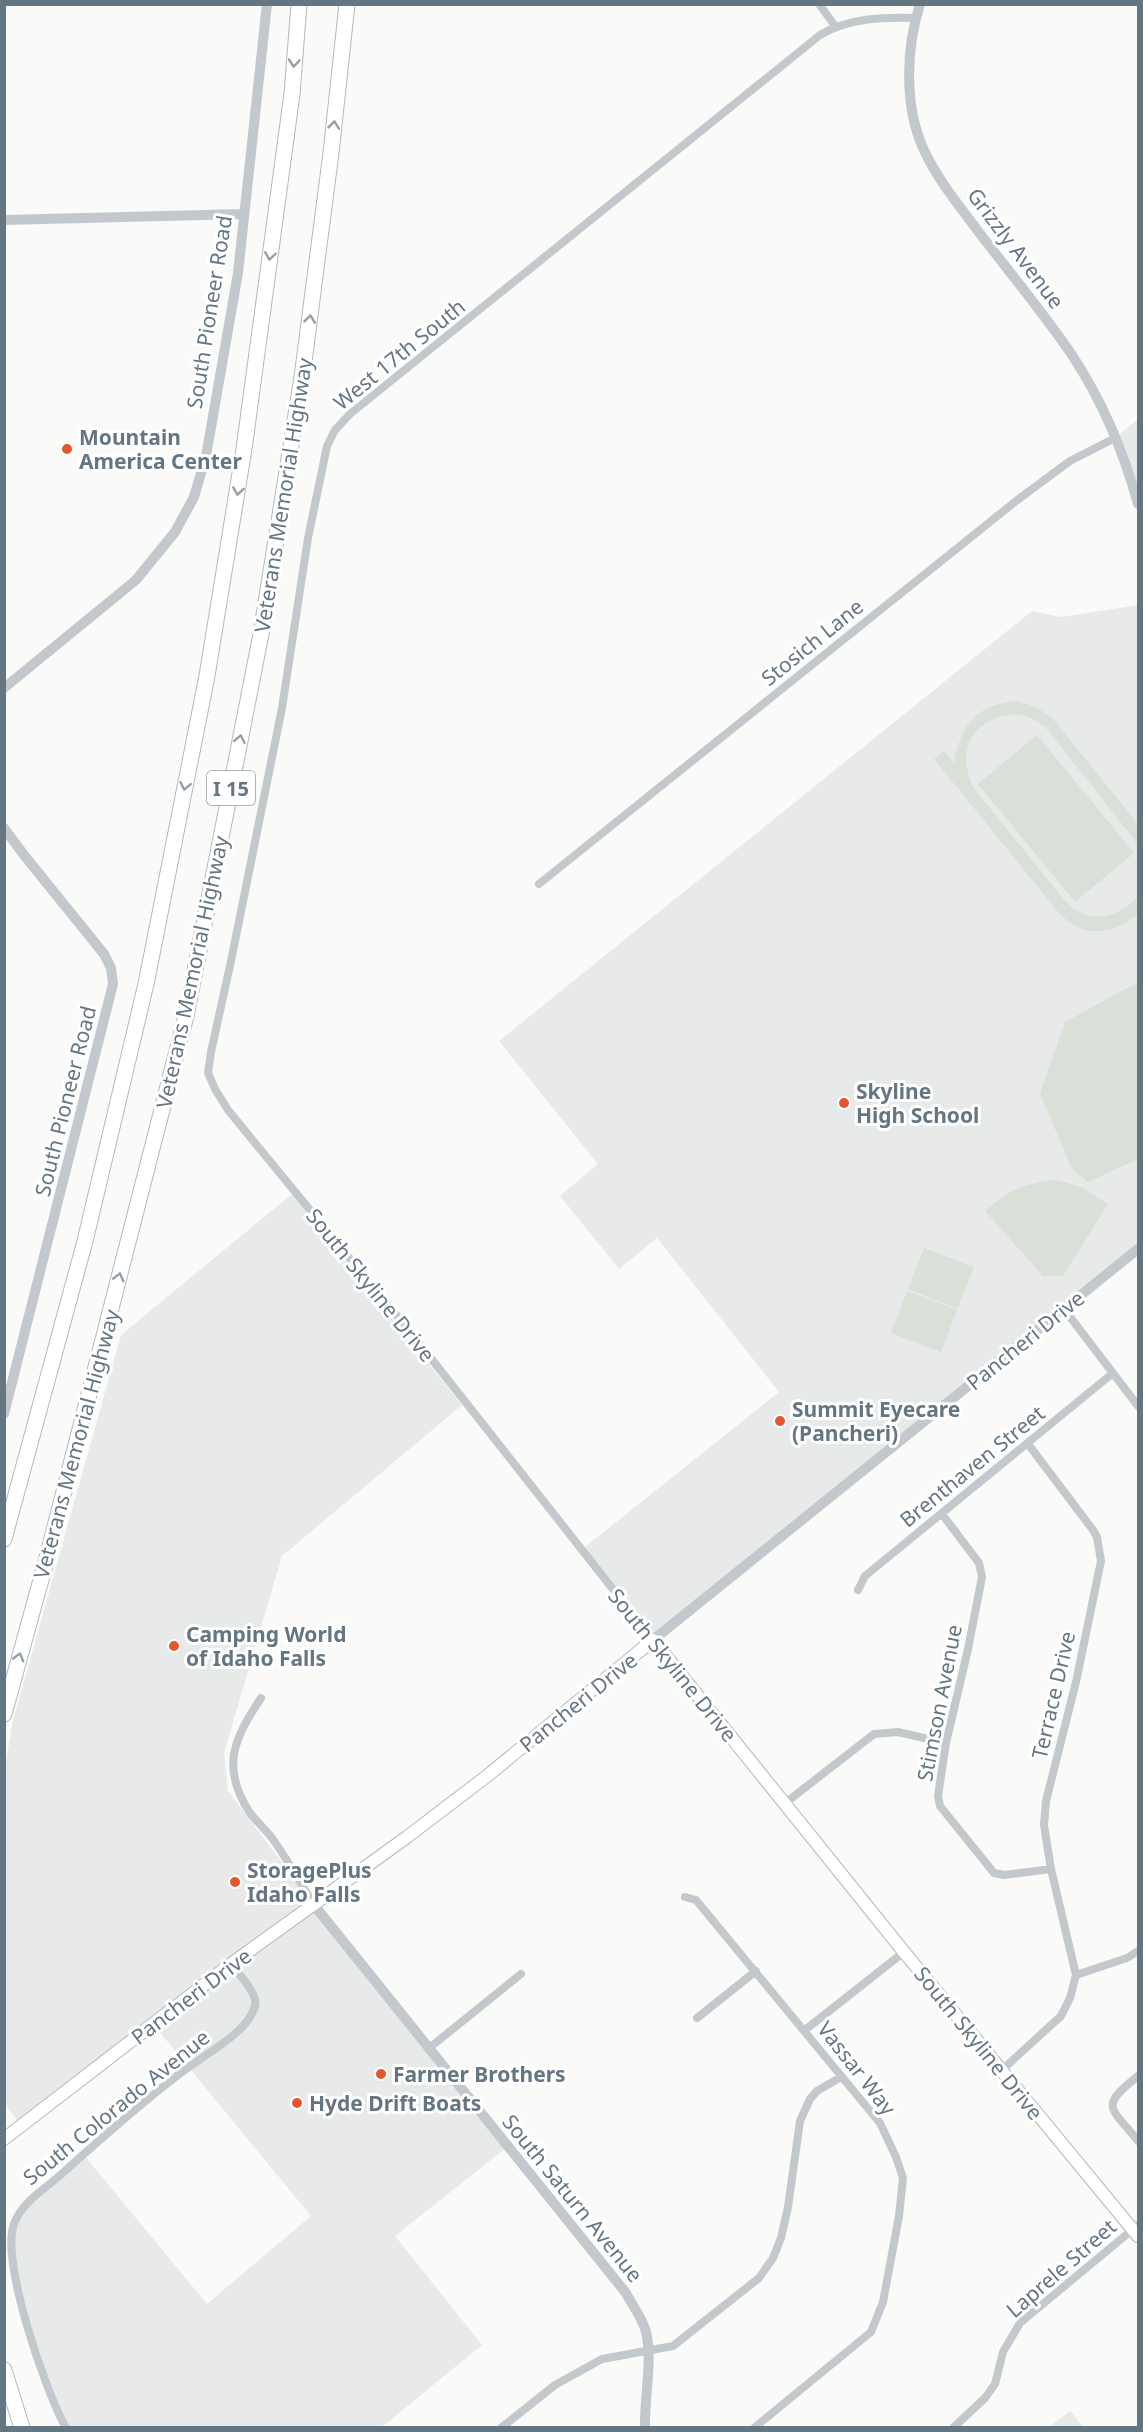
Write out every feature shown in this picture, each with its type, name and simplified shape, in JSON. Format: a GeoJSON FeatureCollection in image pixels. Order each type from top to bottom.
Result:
{"type":"FeatureCollection","features":[{"type":"Feature","properties":{"kind":"highway","name":"Veterans Memorial Highway"},"geometry":{"type":"LineString","coordinates":[[4,1539],[85,1241],[146,984],[207,676],[246,437],[292,94],[299,4]]}},
{"type":"Feature","properties":{"kind":"highway","name":"Veterans Memorial Highway"},"geometry":{"type":"LineString","coordinates":[[4,1714],[48,1558],[186,1016],[261,634],[303,377],[331,153],[346,4]]}},
{"type":"Feature","properties":{"kind":"highway"},"geometry":{"type":"LineString","coordinates":[[4,2370],[22,2427]]}},
{"type":"Feature","properties":{"kind":"main road","name":"South Skyline Drive"},"geometry":{"type":"LineString","coordinates":[[653,1640],[904,1952],[1137,2230]]}},
{"type":"Feature","properties":{"kind":"main road","name":"Pancheri Drive"},"geometry":{"type":"LineString","coordinates":[[4,2139],[231,1964],[487,1776],[653,1640]]}},
{"type":"Feature","properties":{"kind":"street","name":"South Pioneer Road"},"geometry":{"type":"LineString","coordinates":[[4,688],[136,580],[176,532],[194,497],[206,456],[237,273],[267,4]]}},
{"type":"Feature","properties":{"kind":"street"},"geometry":{"type":"LineString","coordinates":[[819,4],[835,26]]}},
{"type":"Feature","properties":{"kind":"street","name":"Grizzly Avenue"},"geometry":{"type":"LineString","coordinates":[[920,4],[916,18],[910,73],[913,114],[922,146],[946,189],[1070,353],[1087,380],[1115,438],[1138,504]]}},
{"type":"Feature","properties":{"kind":"street","name":"West 17th South"},"geometry":{"type":"LineString","coordinates":[[215,1089],[208,1073],[210,1052],[231,961],[282,708],[308,538],[327,446],[335,430],[350,414],[811,43],[835,26],[850,22],[916,18]]}},
{"type":"Feature","properties":{"kind":"street"},"geometry":{"type":"LineString","coordinates":[[4,220],[244,214]]}},
{"type":"Feature","properties":{"kind":"street","name":"Stosich Lane"},"geometry":{"type":"LineString","coordinates":[[539,884],[1016,501],[1070,461],[1115,438]]}},
{"type":"Feature","properties":{"kind":"street","name":"South Pioneer Road"},"geometry":{"type":"LineString","coordinates":[[4,828],[104,954],[111,968],[113,984],[112,997],[4,1414]]}},
{"type":"Feature","properties":{"kind":"street","name":"South Skyline Drive"},"geometry":{"type":"LineString","coordinates":[[215,1089],[228,1110],[415,1338],[653,1640]]}},
{"type":"Feature","properties":{"kind":"street","name":"Pancheri Drive"},"geometry":{"type":"LineString","coordinates":[[653,1640],[1138,1249]]}},
{"type":"Feature","properties":{"kind":"street"},"geometry":{"type":"LineString","coordinates":[[1064,1309],[1138,1406]]}},
{"type":"Feature","properties":{"kind":"street","name":"Brenthaven Street"},"geometry":{"type":"LineString","coordinates":[[858,1590],[865,1576],[1113,1373]]}},
{"type":"Feature","properties":{"kind":"street","name":"Terrace Drive"},"geometry":{"type":"LineString","coordinates":[[1028,1444],[1093,1530],[1097,1537],[1101,1561],[1076,1682],[1046,1801],[1044,1825],[1051,1869],[1076,1975]]}},
{"type":"Feature","properties":{"kind":"street","name":"Stimson Avenue"},"geometry":{"type":"LineString","coordinates":[[942,1514],[979,1563],[982,1576],[946,1743],[938,1796],[940,1806],[994,1873],[1004,1875],[1051,1869]]}},
{"type":"Feature","properties":{"kind":"street"},"geometry":{"type":"LineString","coordinates":[[261,1698],[241,1728],[234,1745],[233,1769],[237,1788],[248,1809],[281,1851],[314,1905]]}},
{"type":"Feature","properties":{"kind":"street"},"geometry":{"type":"LineString","coordinates":[[784,1804],[874,1734],[898,1732],[946,1743]]}},
{"type":"Feature","properties":{"kind":"street","name":"Vassar Way"},"geometry":{"type":"LineString","coordinates":[[685,1897],[696,1900],[880,2123],[903,2178],[899,2216],[883,2302],[871,2332],[754,2427]]}},
{"type":"Feature","properties":{"kind":"street","name":"South Saturn Avenue"},"geometry":{"type":"LineString","coordinates":[[314,1905],[626,2294],[646,2330],[648,2364],[644,2405],[645,2427]]}},
{"type":"Feature","properties":{"kind":"street"},"geometry":{"type":"LineString","coordinates":[[1002,2070],[1061,2016],[1070,1998],[1076,1975],[1127,1958],[1138,1951]]}},
{"type":"Feature","properties":{"kind":"street"},"geometry":{"type":"LineString","coordinates":[[805,2030],[904,1952]]}},
{"type":"Feature","properties":{"kind":"street","name":"South Colorado Avenue"},"geometry":{"type":"LineString","coordinates":[[66,2427],[54,2407],[43,2379],[15,2276],[11,2244],[14,2224],[24,2206],[177,2076],[237,2032],[249,2018],[255,2007],[255,1998],[231,1964]]}},
{"type":"Feature","properties":{"kind":"street"},"geometry":{"type":"LineString","coordinates":[[697,2018],[756,1971]]}},
{"type":"Feature","properties":{"kind":"street"},"geometry":{"type":"LineString","coordinates":[[428,2049],[520,1974]]}},
{"type":"Feature","properties":{"kind":"street"},"geometry":{"type":"LineString","coordinates":[[1138,2076],[1117,2093],[1113,2100],[1113,2110],[1138,2141]]}},
{"type":"Feature","properties":{"kind":"street"},"geometry":{"type":"LineString","coordinates":[[501,2427],[555,2385],[602,2359],[673,2346],[759,2278],[773,2258],[781,2238],[801,2121],[810,2099],[817,2091],[841,2077]]}},
{"type":"Feature","properties":{"kind":"street","name":"Laprele Street"},"geometry":{"type":"LineString","coordinates":[[953,2427],[985,2398],[995,2384],[1003,2352],[1020,2323],[1137,2230]]}},
{"type":"Feature","properties":{"kind":"shaded area"},"geometry":{"type":"Polygon","coordinates":[[[1138,419],[1138,505],[1115,438],[1138,419]]]}},
{"type":"Feature","properties":{"kind":"shaded area","name":"Skyline High School"},"geometry":{"type":"Polygon","coordinates":[[[1138,605],[1138,1249],[653,1640],[580,1551],[779,1392],[657,1238],[619,1269],[560,1196],[598,1164],[499,1041],[1032,611],[1061,617],[1138,605]]]}},
{"type":"Feature","properties":{"kind":"shaded area"},"geometry":{"type":"Polygon","coordinates":[[[1018,701],[1036,707],[1053,719],[1138,824],[1138,844],[1046,728],[1031,718],[1021,715],[1001,716],[983,725],[976,732],[970,740],[966,754],[972,786],[1065,901],[1076,910],[1096,917],[1104,916],[1126,907],[1138,896],[1138,914],[1124,924],[1108,930],[1091,931],[1069,922],[1059,913],[934,759],[944,751],[954,763],[961,737],[973,719],[992,706],[1018,701]]]}},
{"type":"Feature","properties":{"kind":"shaded area"},"geometry":{"type":"Polygon","coordinates":[[[1037,735],[1134,853],[1075,902],[978,784],[1037,735]]]}},
{"type":"Feature","properties":{"kind":"shaded area"},"geometry":{"type":"Polygon","coordinates":[[[1138,982],[1138,1159],[1088,1182],[1072,1169],[1040,1094],[1065,1022],[1138,982]]]}},
{"type":"Feature","properties":{"kind":"shaded area"},"geometry":{"type":"Polygon","coordinates":[[[1056,1180],[1081,1187],[1108,1204],[1063,1276],[1043,1276],[985,1211],[1002,1197],[1017,1189],[1034,1183],[1056,1180]]]}},
{"type":"Feature","properties":{"kind":"shaded area"},"geometry":{"type":"Polygon","coordinates":[[[292,1194],[462,1405],[282,1556],[224,1753],[228,1791],[314,1905],[507,2147],[395,2236],[482,2345],[382,2427],[66,2427],[54,2407],[15,2276],[11,2244],[24,2207],[83,2154],[207,2304],[311,2216],[153,2024],[21,2126],[5,2104],[5,1767],[13,1721],[121,1335],[292,1194]]]}},
{"type":"Feature","properties":{"kind":"shaded area"},"geometry":{"type":"Polygon","coordinates":[[[924,1248],[974,1267],[957,1309],[908,1289],[924,1248]]]}},
{"type":"Feature","properties":{"kind":"shaded area"},"geometry":{"type":"Polygon","coordinates":[[[907,1291],[957,1310],[941,1352],[891,1333],[907,1291]]]}},
{"type":"Feature","properties":{"kind":"shaded area"},"geometry":{"type":"Polygon","coordinates":[[[1070,2411],[1083,2427],[1049,2427],[1070,2411]]]}},
{"type":"Feature","properties":{"kind":"place","name":"Mountain America Center"},"geometry":{"type":"Point","coordinates":[67,449]}},
{"type":"Feature","properties":{"kind":"place","name":"Skyline High School"},"geometry":{"type":"Point","coordinates":[844,1103]}},
{"type":"Feature","properties":{"kind":"place","name":"Summit Eyecare (Pancheri)"},"geometry":{"type":"Point","coordinates":[780,1421]}},
{"type":"Feature","properties":{"kind":"place","name":"Camping World of Idaho Falls"},"geometry":{"type":"Point","coordinates":[174,1646]}},
{"type":"Feature","properties":{"kind":"place","name":"StoragePlus Idaho Falls"},"geometry":{"type":"Point","coordinates":[235,1882]}},
{"type":"Feature","properties":{"kind":"place","name":"Farmer Brothers"},"geometry":{"type":"Point","coordinates":[381,2074]}},
{"type":"Feature","properties":{"kind":"place","name":"Hyde Drift Boats"},"geometry":{"type":"Point","coordinates":[297,2103]}}]}
